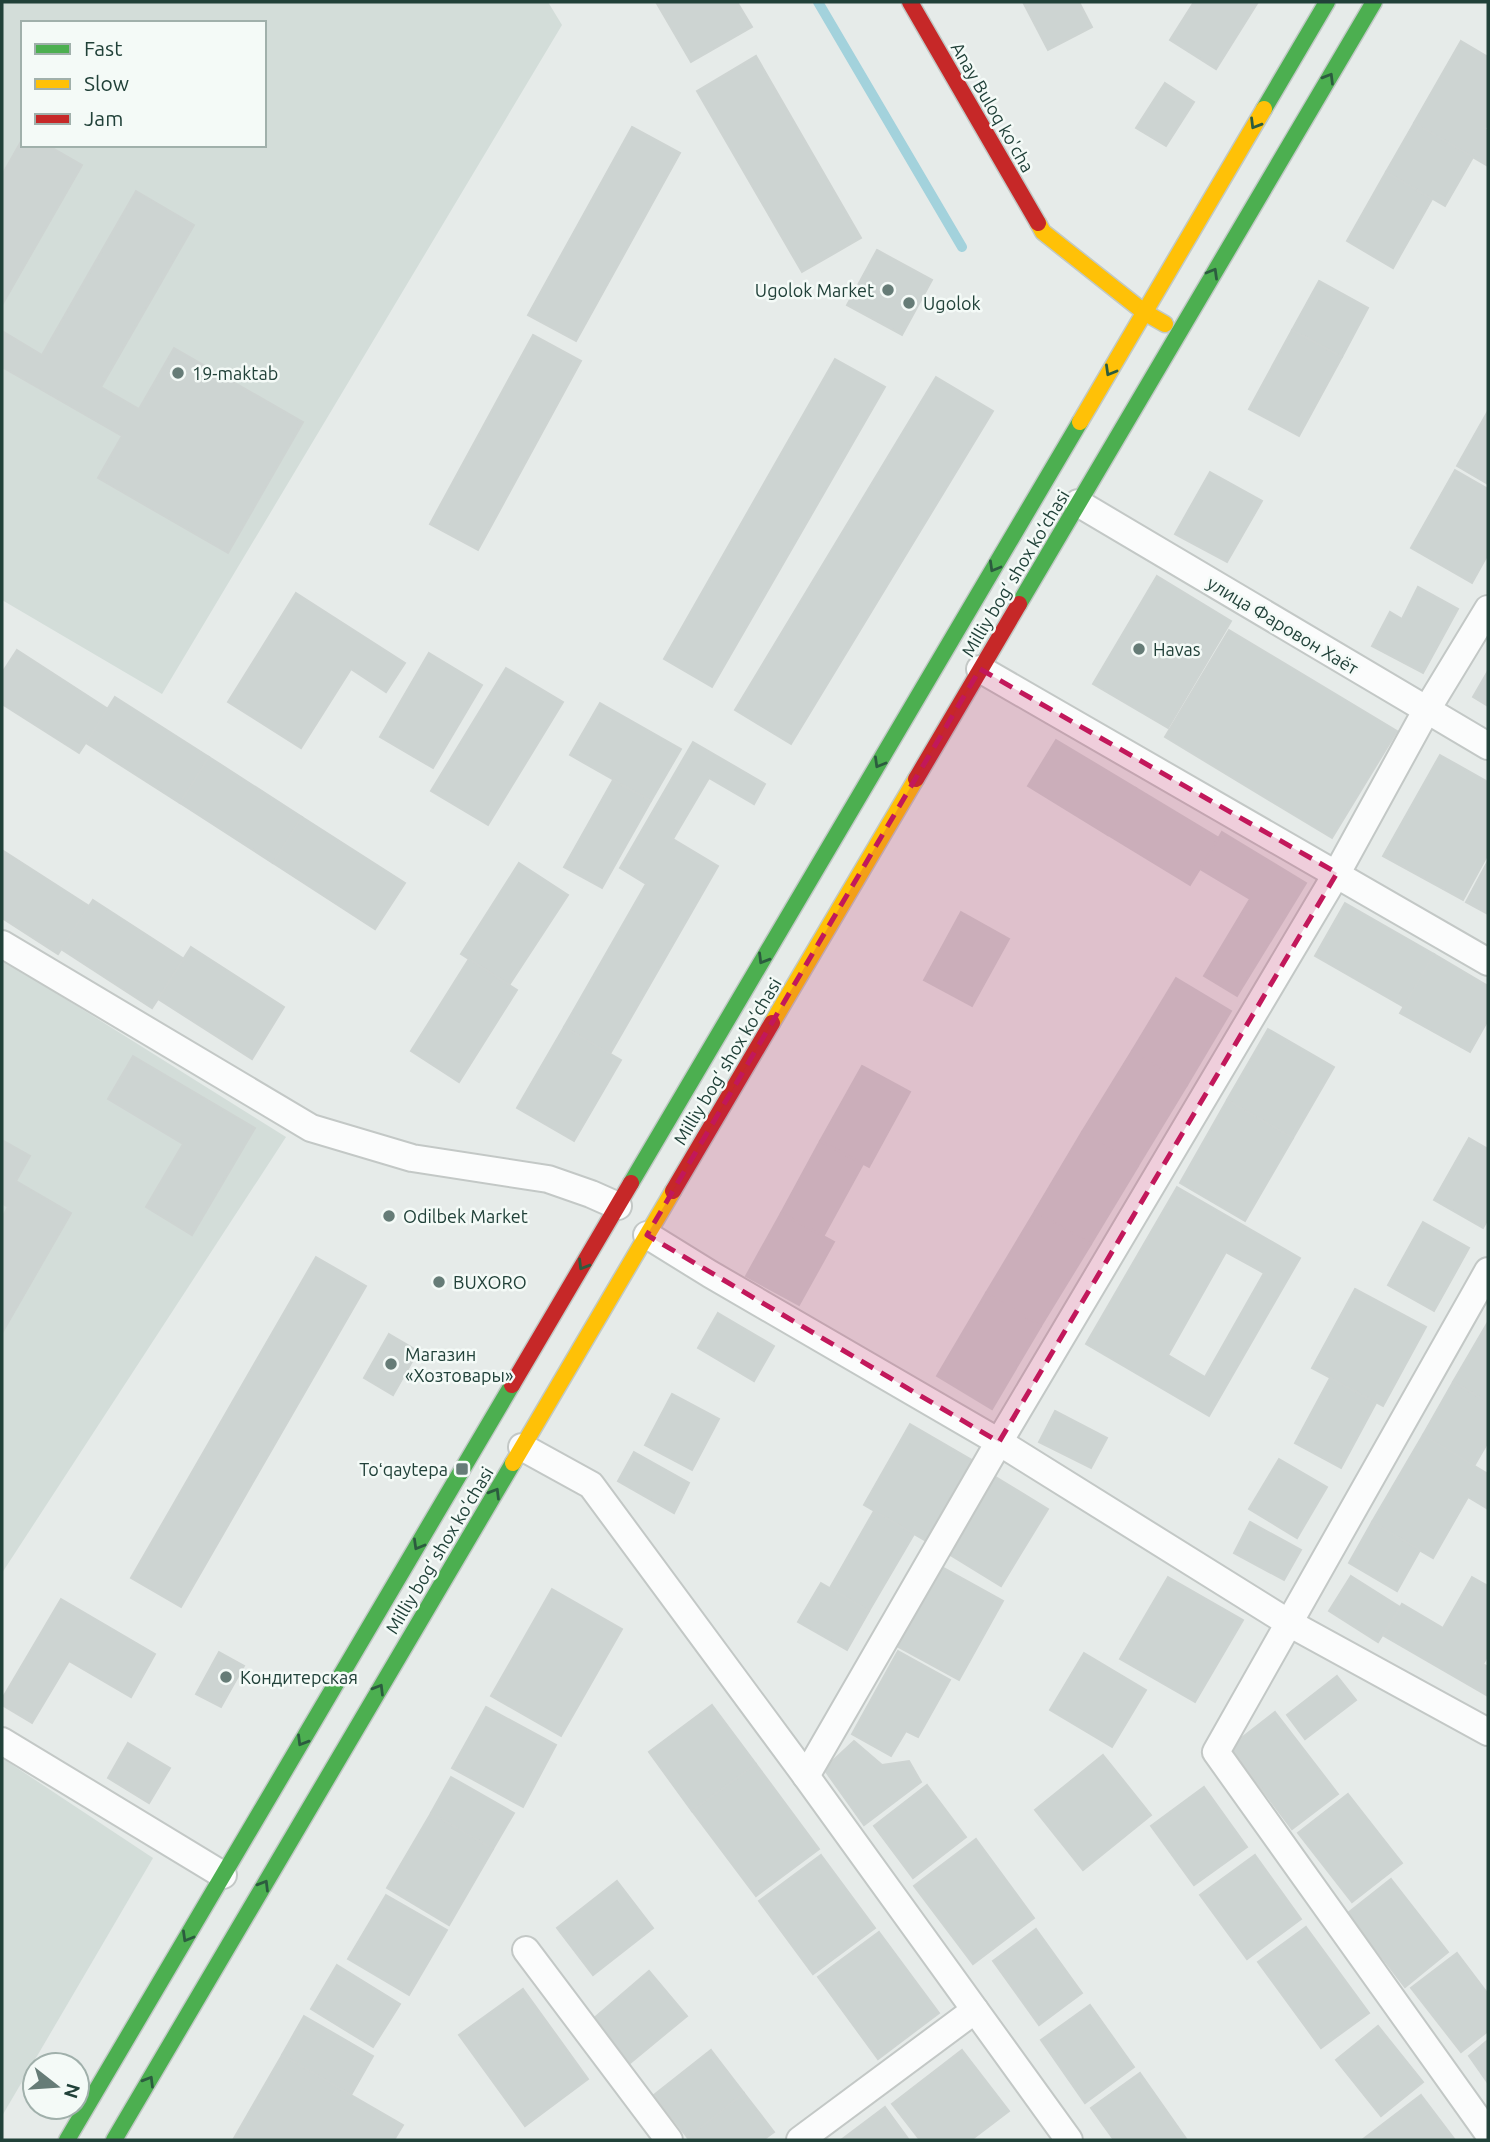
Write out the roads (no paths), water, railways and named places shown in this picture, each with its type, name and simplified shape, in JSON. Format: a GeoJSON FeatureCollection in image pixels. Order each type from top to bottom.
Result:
{"type":"FeatureCollection","features":[{"type":"Feature","properties":{"kind":"main road","name":"Anay Buloq ko'cha"},"geometry":{"type":"LineString","coordinates":[[910,2],[1043,232],[1144,312]]}},
{"type":"Feature","properties":{"kind":"main road","name":"Milliy bog‘ shox ko‘chasi"},"geometry":{"type":"LineString","coordinates":[[114,2140],[618,1206],[1327,2]]}},
{"type":"Feature","properties":{"kind":"main road","name":"Milliy bog‘ shox ko‘chasi"},"geometry":{"type":"LineString","coordinates":[[68,2140],[223,1875],[398,1618],[522,1447],[1374,2]]}},
{"type":"Feature","properties":{"kind":"main road"},"geometry":{"type":"LineString","coordinates":[[1144,312],[1179,332]]}},
{"type":"Feature","properties":{"kind":"street","name":"улица Фаровон Хаёт"},"geometry":{"type":"LineString","coordinates":[[1078,503],[1488,746]]}},
{"type":"Feature","properties":{"kind":"street"},"geometry":{"type":"LineString","coordinates":[[806,1776],[999,1442],[1337,873],[1426,711],[1488,609]]}},
{"type":"Feature","properties":{"kind":"street"},"geometry":{"type":"LineString","coordinates":[[980,669],[1488,962]]}},
{"type":"Feature","properties":{"kind":"street"},"geometry":{"type":"LineString","coordinates":[[2,944],[311,1128],[412,1158],[548,1179],[618,1206]]}},
{"type":"Feature","properties":{"kind":"street"},"geometry":{"type":"LineString","coordinates":[[647,1235],[999,1442],[1289,1623],[1488,1732]]}},
{"type":"Feature","properties":{"kind":"street"},"geometry":{"type":"LineString","coordinates":[[1488,1271],[1216,1752],[1488,2133]]}},
{"type":"Feature","properties":{"kind":"street"},"geometry":{"type":"LineString","coordinates":[[522,1447],[591,1485],[806,1776],[1069,2140]]}},
{"type":"Feature","properties":{"kind":"street"},"geometry":{"type":"LineString","coordinates":[[2,1741],[223,1875]]}},
{"type":"Feature","properties":{"kind":"street"},"geometry":{"type":"LineString","coordinates":[[526,1950],[669,2140]]}},
{"type":"Feature","properties":{"kind":"street"},"geometry":{"type":"LineString","coordinates":[[800,2140],[975,2010]]}},
{"type":"Feature","properties":{"kind":"waterway"},"geometry":{"type":"LineString","coordinates":[[818,2],[962,247]]}},
{"type":"Feature","properties":{"kind":"place","name":"Ugolok Market"},"geometry":{"type":"Point","coordinates":[888,290]}},
{"type":"Feature","properties":{"kind":"place","name":"Ugolok"},"geometry":{"type":"Point","coordinates":[909,303]}},
{"type":"Feature","properties":{"kind":"place","name":"19-maktab"},"geometry":{"type":"Point","coordinates":[178,373]}},
{"type":"Feature","properties":{"kind":"place","name":"Havas"},"geometry":{"type":"Point","coordinates":[1139,649]}},
{"type":"Feature","properties":{"kind":"place","name":"Odilbek Market"},"geometry":{"type":"Point","coordinates":[389,1216]}},
{"type":"Feature","properties":{"kind":"place","name":"BUXORO"},"geometry":{"type":"Point","coordinates":[439,1282]}},
{"type":"Feature","properties":{"kind":"place","name":"Магазин «Хозтовары»"},"geometry":{"type":"Point","coordinates":[391,1364]}},
{"type":"Feature","properties":{"kind":"place","name":"Toʻqaytepa"},"geometry":{"type":"Point","coordinates":[462,1469]}},
{"type":"Feature","properties":{"kind":"place","name":"Кондитерская"},"geometry":{"type":"Point","coordinates":[226,1677]}}]}
